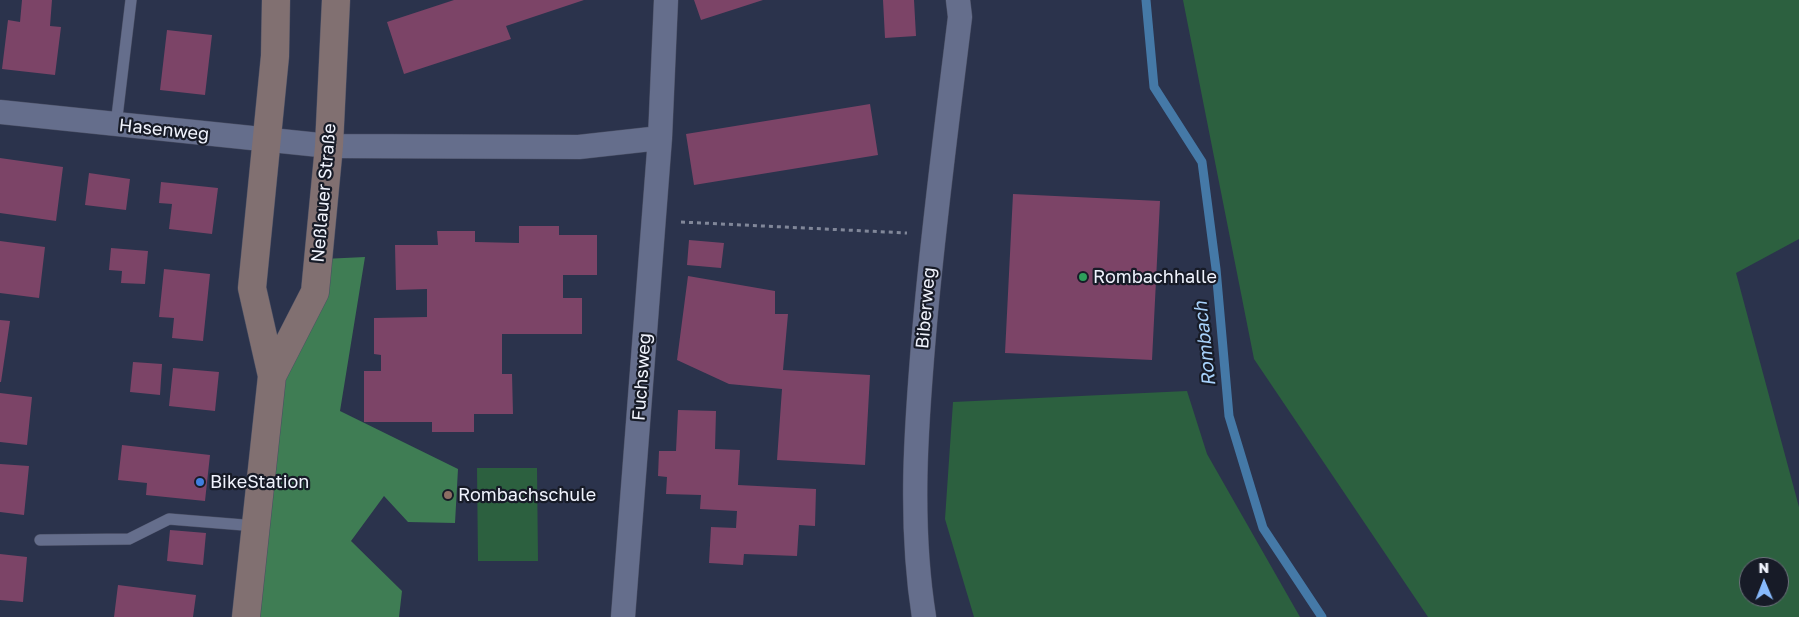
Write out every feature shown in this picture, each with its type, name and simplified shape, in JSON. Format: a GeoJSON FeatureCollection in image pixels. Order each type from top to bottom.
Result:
{"type":"FeatureCollection","features":[{"type":"Feature","properties":{"kind":"main road","name":"Neßlauer Straße"},"geometry":{"type":"LineString","coordinates":[[246,617],[272,376],[252,288],[275,56],[276,0]]}},
{"type":"Feature","properties":{"kind":"main road","name":"Neßlauer Straße"},"geometry":{"type":"LineString","coordinates":[[272,376],[315,292],[329,146],[336,0]]}},
{"type":"Feature","properties":{"kind":"street","name":"Fuchsweg"},"geometry":{"type":"LineString","coordinates":[[623,617],[660,138],[666,0]]}},
{"type":"Feature","properties":{"kind":"street","name":"Biberweg"},"geometry":{"type":"LineString","coordinates":[[924,617],[914,525],[918,401],[933,234],[960,17],[958,0]]}},
{"type":"Feature","properties":{"kind":"street","name":"Hasenweg"},"geometry":{"type":"LineString","coordinates":[[0,112],[329,146]]}},
{"type":"Feature","properties":{"kind":"street"},"geometry":{"type":"LineString","coordinates":[[329,146],[579,147],[660,138]]}},
{"type":"Feature","properties":{"kind":"lane"},"geometry":{"type":"LineString","coordinates":[[116,125],[131,0]]}},
{"type":"Feature","properties":{"kind":"lane"},"geometry":{"type":"LineString","coordinates":[[40,540],[129,539],[169,518],[256,526]]}},
{"type":"Feature","properties":{"kind":"path"},"geometry":{"type":"LineString","coordinates":[[654,220],[933,234]]}},
{"type":"Feature","properties":{"kind":"green space"},"geometry":{"type":"Polygon","coordinates":[[[1183,0],[1799,0],[1799,239],[1736,273],[1799,507],[1799,617],[1428,617],[1254,359],[1183,0]]]}},
{"type":"Feature","properties":{"kind":"green space"},"geometry":{"type":"Polygon","coordinates":[[[365,257],[340,411],[458,469],[455,523],[408,522],[384,496],[351,541],[402,591],[399,617],[254,617],[284,369],[323,259],[365,257]]]}},
{"type":"Feature","properties":{"kind":"green space"},"geometry":{"type":"Polygon","coordinates":[[[1187,391],[1207,454],[1300,617],[974,617],[945,519],[953,402],[1187,391]]]}},
{"type":"Feature","properties":{"kind":"green space"},"geometry":{"type":"Polygon","coordinates":[[[477,468],[537,468],[538,561],[478,561],[477,468]]]}},
{"type":"Feature","properties":{"kind":"building"},"geometry":{"type":"Polygon","coordinates":[[[22,0],[52,0],[50,26],[61,27],[55,75],[2,69],[8,20],[20,22],[22,0]]]}},
{"type":"Feature","properties":{"kind":"building"},"geometry":{"type":"Polygon","coordinates":[[[454,0],[584,0],[506,26],[511,39],[404,74],[387,22],[454,0]]]}},
{"type":"Feature","properties":{"kind":"building"},"geometry":{"type":"Polygon","coordinates":[[[694,0],[763,0],[701,20],[694,0]]]}},
{"type":"Feature","properties":{"kind":"building"},"geometry":{"type":"Polygon","coordinates":[[[883,0],[914,0],[916,36],[885,38],[883,0]]]}},
{"type":"Feature","properties":{"kind":"building"},"geometry":{"type":"Polygon","coordinates":[[[167,30],[212,35],[205,95],[160,90],[167,30]]]}},
{"type":"Feature","properties":{"kind":"building"},"geometry":{"type":"Polygon","coordinates":[[[870,104],[878,155],[694,185],[686,134],[870,104]]]}},
{"type":"Feature","properties":{"kind":"building"},"geometry":{"type":"Polygon","coordinates":[[[0,158],[63,167],[56,221],[0,213],[0,158]]]}},
{"type":"Feature","properties":{"kind":"building"},"geometry":{"type":"Polygon","coordinates":[[[89,173],[130,179],[126,210],[85,205],[89,173]]]}},
{"type":"Feature","properties":{"kind":"building"},"geometry":{"type":"Polygon","coordinates":[[[161,182],[218,188],[212,234],[169,229],[172,204],[159,203],[161,182]]]}},
{"type":"Feature","properties":{"kind":"building","name":"Rombachhalle"},"geometry":{"type":"Polygon","coordinates":[[[1013,194],[1160,201],[1152,360],[1005,353],[1013,194]]]}},
{"type":"Feature","properties":{"kind":"building"},"geometry":{"type":"Polygon","coordinates":[[[519,226],[559,226],[559,235],[597,235],[597,275],[563,275],[563,298],[582,298],[582,334],[502,334],[502,374],[512,374],[513,414],[474,414],[474,432],[432,432],[432,422],[364,422],[364,371],[381,371],[381,355],[374,354],[374,318],[427,317],[427,289],[396,290],[395,245],[438,245],[437,231],[475,231],[475,242],[519,243],[519,226]]]}},
{"type":"Feature","properties":{"kind":"building"},"geometry":{"type":"Polygon","coordinates":[[[689,240],[724,243],[721,268],[687,265],[689,240]]]}},
{"type":"Feature","properties":{"kind":"building"},"geometry":{"type":"Polygon","coordinates":[[[0,241],[45,247],[39,298],[0,293],[0,241]]]}},
{"type":"Feature","properties":{"kind":"building"},"geometry":{"type":"Polygon","coordinates":[[[111,248],[148,251],[145,284],[121,283],[122,271],[109,270],[111,248]]]}},
{"type":"Feature","properties":{"kind":"building"},"geometry":{"type":"Polygon","coordinates":[[[164,269],[210,274],[203,341],[172,338],[174,318],[159,317],[164,269]]]}},
{"type":"Feature","properties":{"kind":"building"},"geometry":{"type":"Polygon","coordinates":[[[688,276],[775,291],[775,314],[788,314],[783,370],[870,375],[865,465],[777,460],[782,389],[729,384],[677,360],[688,276]]]}},
{"type":"Feature","properties":{"kind":"building"},"geometry":{"type":"Polygon","coordinates":[[[0,320],[10,321],[1,382],[0,382],[0,320]]]}},
{"type":"Feature","properties":{"kind":"building"},"geometry":{"type":"Polygon","coordinates":[[[133,362],[162,364],[160,395],[130,392],[133,362]]]}},
{"type":"Feature","properties":{"kind":"building"},"geometry":{"type":"Polygon","coordinates":[[[173,368],[219,372],[215,411],[169,406],[173,368]]]}},
{"type":"Feature","properties":{"kind":"building"},"geometry":{"type":"Polygon","coordinates":[[[0,393],[32,397],[27,445],[0,442],[0,393]]]}},
{"type":"Feature","properties":{"kind":"building"},"geometry":{"type":"Polygon","coordinates":[[[678,410],[716,411],[715,449],[740,450],[738,485],[816,489],[815,526],[799,525],[797,556],[744,554],[743,565],[709,563],[711,527],[736,528],[737,511],[700,509],[701,495],[666,494],[667,477],[658,476],[659,451],[676,451],[678,410]]]}},
{"type":"Feature","properties":{"kind":"building"},"geometry":{"type":"Polygon","coordinates":[[[122,445],[210,455],[205,501],[146,495],[147,483],[118,480],[122,445]]]}},
{"type":"Feature","properties":{"kind":"building"},"geometry":{"type":"Polygon","coordinates":[[[0,464],[29,466],[24,515],[0,512],[0,464]]]}},
{"type":"Feature","properties":{"kind":"building"},"geometry":{"type":"Polygon","coordinates":[[[170,530],[206,533],[203,565],[167,561],[170,530]]]}},
{"type":"Feature","properties":{"kind":"building"},"geometry":{"type":"Polygon","coordinates":[[[0,554],[27,557],[23,602],[0,600],[0,554]]]}},
{"type":"Feature","properties":{"kind":"building"},"geometry":{"type":"Polygon","coordinates":[[[118,585],[196,595],[193,617],[114,617],[118,585]]]}},
{"type":"Feature","properties":{"kind":"waterway","name":"Rombach"},"geometry":{"type":"LineString","coordinates":[[1146,0],[1154,87],[1202,162],[1216,269],[1229,416],[1263,528],[1322,617]]}},
{"type":"Feature","properties":{"kind":"place","name":"Rombachhalle"},"geometry":{"type":"Point","coordinates":[1083,277]}},
{"type":"Feature","properties":{"kind":"place","name":"BikeStation"},"geometry":{"type":"Point","coordinates":[200,482]}},
{"type":"Feature","properties":{"kind":"place","name":"Rombachschule"},"geometry":{"type":"Point","coordinates":[448,495]}}]}
